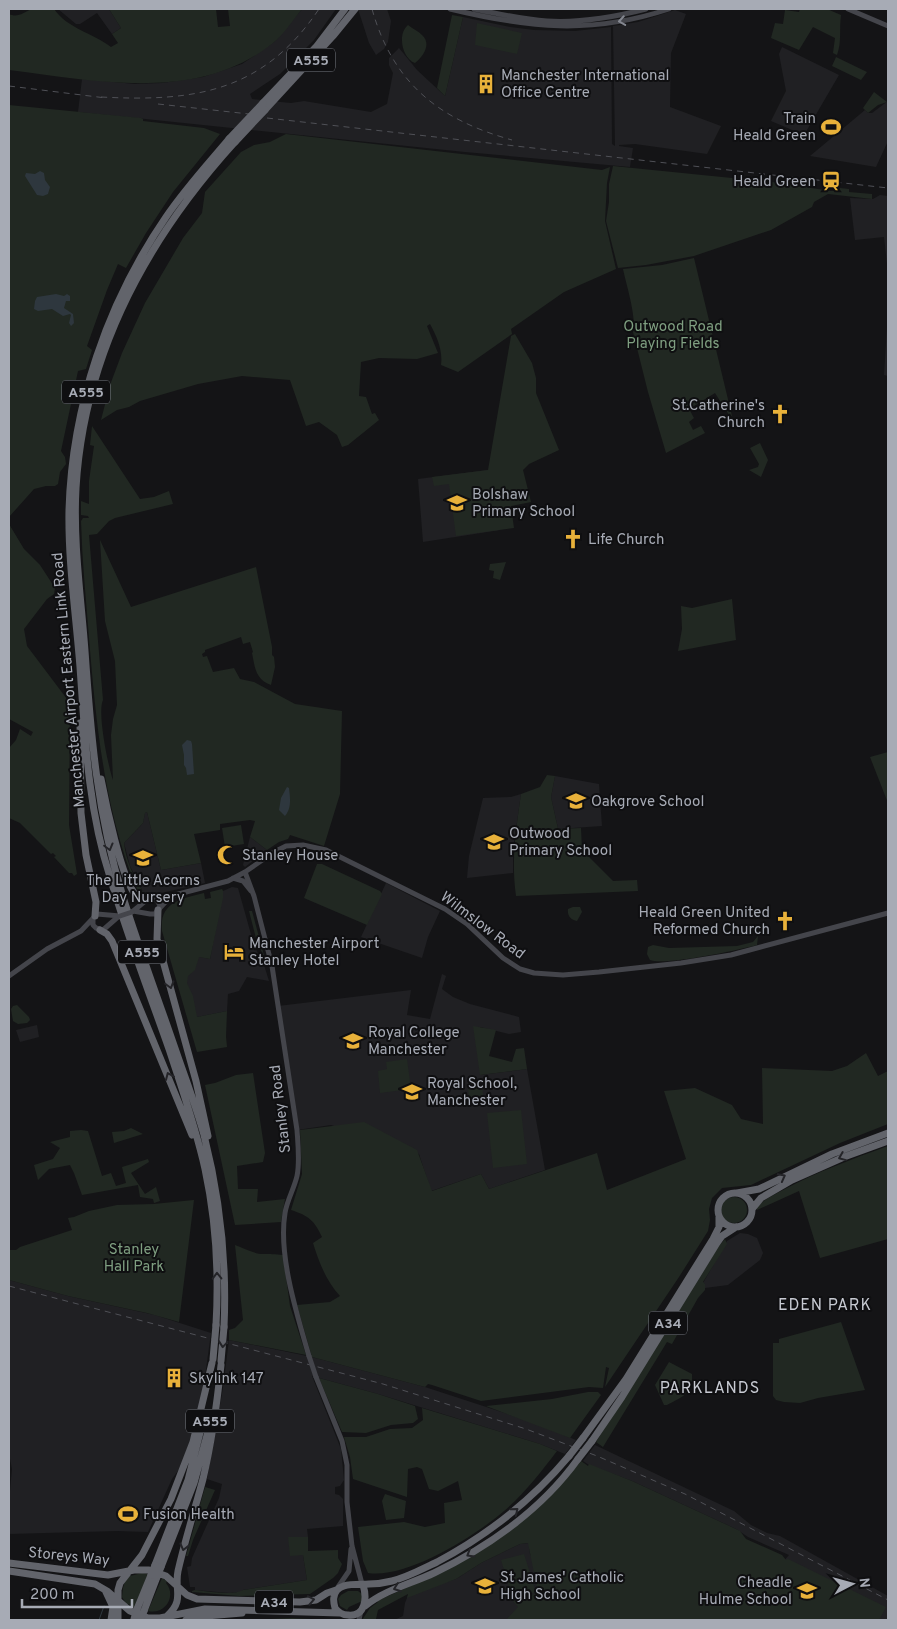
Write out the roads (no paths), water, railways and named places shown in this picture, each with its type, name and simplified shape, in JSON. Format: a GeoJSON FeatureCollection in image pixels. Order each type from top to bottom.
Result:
{"type":"FeatureCollection","features":[{"type":"Feature","properties":{"kind":"highway","name":"A555"},"geometry":{"type":"LineString","coordinates":[[264,107],[338,20],[343,9]]}},
{"type":"Feature","properties":{"kind":"highway","name":"A555"},"geometry":{"type":"LineString","coordinates":[[232,140],[324,46],[355,9]]}},
{"type":"Feature","properties":{"kind":"highway","name":"Manchester Airport Eastern Link Road"},"geometry":{"type":"LineString","coordinates":[[135,1620],[192,1478],[210,1425],[221,1363],[225,1270],[216,1186],[197,1113],[124,899],[108,845],[95,773],[76,537],[76,498],[81,444],[97,374],[119,313],[149,255],[188,197],[232,140]]}},
{"type":"Feature","properties":{"kind":"highway","name":"Manchester Airport Eastern Link Road"},"geometry":{"type":"LineString","coordinates":[[192,1478],[208,1400],[216,1325],[216,1254],[212,1205],[191,1115],[114,892],[95,819],[88,774],[69,512],[74,450],[81,411],[91,372],[114,311],[144,252],[174,206],[232,140]]}},
{"type":"Feature","properties":{"kind":"highway"},"geometry":{"type":"LineString","coordinates":[[87,677],[97,756],[115,841],[134,892],[148,900]]}},
{"type":"Feature","properties":{"kind":"highway"},"geometry":{"type":"LineString","coordinates":[[81,685],[81,813],[86,855],[96,906],[94,918]]}},
{"type":"Feature","properties":{"kind":"highway","name":"A555"},"geometry":{"type":"LineString","coordinates":[[159,910],[156,935],[196,1080],[217,1178],[221,1220]]}},
{"type":"Feature","properties":{"kind":"highway","name":"A555"},"geometry":{"type":"LineString","coordinates":[[99,930],[107,934],[112,941],[184,1112],[195,1143],[212,1205]]}},
{"type":"Feature","properties":{"kind":"highway","name":"A34"},"geometry":{"type":"LineString","coordinates":[[119,1601],[130,1611],[144,1617],[156,1618],[165,1618],[205,1609],[354,1615],[381,1595],[446,1567],[495,1538],[548,1493],[578,1460],[592,1441],[599,1423],[718,1231],[720,1216],[718,1207],[721,1200],[726,1195],[759,1189],[832,1154],[888,1133]]}},
{"type":"Feature","properties":{"kind":"highway","name":"A34"},"geometry":{"type":"LineString","coordinates":[[127,1572],[138,1569],[155,1571],[166,1576],[186,1595],[197,1599],[314,1601],[343,1586],[384,1583],[404,1577],[450,1555],[476,1540],[531,1497],[583,1438],[599,1423],[651,1350],[716,1243],[722,1236],[747,1221],[761,1198],[792,1180],[844,1156],[888,1141]]}},
{"type":"Feature","properties":{"kind":"highway"},"geometry":{"type":"LineString","coordinates":[[737,1193],[747,1198],[752,1210]]}},
{"type":"Feature","properties":{"kind":"highway"},"geometry":{"type":"LineString","coordinates":[[720,1216],[725,1224],[736,1227]]}},
{"type":"Feature","properties":{"kind":"highway"},"geometry":{"type":"LineString","coordinates":[[118,1620],[119,1586],[127,1572],[144,1552],[171,1499],[192,1478]]}},
{"type":"Feature","properties":{"kind":"highway"},"geometry":{"type":"LineString","coordinates":[[165,1618],[177,1603],[179,1597],[177,1573],[192,1478]]}},
{"type":"Feature","properties":{"kind":"highway","name":"Storeys Way"},"geometry":{"type":"LineString","coordinates":[[9,1563],[103,1575],[127,1572]]}},
{"type":"Feature","properties":{"kind":"highway","name":"Storeys Way"},"geometry":{"type":"LineString","coordinates":[[9,1571],[89,1583],[104,1589],[119,1601]]}},
{"type":"Feature","properties":{"kind":"highway"},"geometry":{"type":"LineString","coordinates":[[362,1609],[366,1597],[363,1584]]}},
{"type":"Feature","properties":{"kind":"highway"},"geometry":{"type":"LineString","coordinates":[[104,1589],[112,1605],[111,1620]]}},
{"type":"Feature","properties":{"kind":"highway"},"geometry":{"type":"LineString","coordinates":[[336,1590],[334,1602],[343,1616]]}},
{"type":"Feature","properties":{"kind":"highway"},"geometry":{"type":"LineString","coordinates":[[186,1620],[206,1616],[234,1615],[252,1611]]}},
{"type":"Feature","properties":{"kind":"main road"},"geometry":{"type":"LineString","coordinates":[[338,20],[349,9]]}},
{"type":"Feature","properties":{"kind":"main road"},"geometry":{"type":"LineString","coordinates":[[450,9],[534,25],[566,27],[630,20],[669,9]]}},
{"type":"Feature","properties":{"kind":"main road"},"geometry":{"type":"LineString","coordinates":[[474,9],[507,16],[556,21],[592,19],[646,9]]}},
{"type":"Feature","properties":{"kind":"main road"},"geometry":{"type":"LineString","coordinates":[[848,9],[888,26]]}},
{"type":"Feature","properties":{"kind":"main road","name":"Wilmslow Road"},"geometry":{"type":"LineString","coordinates":[[108,926],[120,916],[132,911],[148,900],[222,883],[245,872],[274,852],[290,845],[303,845],[326,850],[435,903],[467,924],[503,958],[527,972],[564,975],[639,968],[731,955],[888,913]]}},
{"type":"Feature","properties":{"kind":"main road","name":"Stanley Road"},"geometry":{"type":"LineString","coordinates":[[245,872],[254,896],[272,966],[298,1130],[298,1171],[285,1213],[284,1246],[292,1298],[316,1377],[342,1441],[347,1472],[347,1502],[352,1546],[363,1584]]}},
{"type":"Feature","properties":{"kind":"main road"},"geometry":{"type":"LineString","coordinates":[[233,878],[246,884],[254,896]]}},
{"type":"Feature","properties":{"kind":"main road"},"geometry":{"type":"LineString","coordinates":[[159,910],[158,902],[148,900],[143,909],[148,914],[155,914],[159,910],[171,896]]}},
{"type":"Feature","properties":{"kind":"main road","name":"Wilmslow Road"},"geometry":{"type":"LineString","coordinates":[[132,911],[148,914]]}},
{"type":"Feature","properties":{"kind":"main road"},"geometry":{"type":"LineString","coordinates":[[9,976],[47,948],[82,931],[99,914],[105,914],[109,920],[108,926],[105,929],[82,931]]}},
{"type":"Feature","properties":{"kind":"main road","name":"Wilmslow Road"},"geometry":{"type":"LineString","coordinates":[[105,914],[120,916]]}},
{"type":"Feature","properties":{"kind":"main road"},"geometry":{"type":"LineString","coordinates":[[94,918],[93,925],[99,930]]}},
{"type":"Feature","properties":{"kind":"main road","name":"Stanley Road"},"geometry":{"type":"LineString","coordinates":[[336,1590],[349,1571],[352,1546]]}},
{"type":"Feature","properties":{"kind":"main road"},"geometry":{"type":"LineString","coordinates":[[359,1620],[362,1609]]}},
{"type":"Feature","properties":{"kind":"waterway"},"geometry":{"type":"LineString","coordinates":[[99,1620],[104,1606]]}},
{"type":"Feature","properties":{"kind":"railway"},"geometry":{"type":"LineString","coordinates":[[101,97],[167,97],[197,93],[224,86],[250,75],[275,58],[297,37],[319,9]]}},
{"type":"Feature","properties":{"kind":"railway"},"geometry":{"type":"LineString","coordinates":[[372,9],[381,35],[393,58],[407,78],[423,95],[442,110],[463,122],[512,140]]}},
{"type":"Feature","properties":{"kind":"railway"},"geometry":{"type":"LineString","coordinates":[[9,86],[106,98]]}},
{"type":"Feature","properties":{"kind":"railway"},"geometry":{"type":"LineString","coordinates":[[158,104],[249,114]]}},
{"type":"Feature","properties":{"kind":"railway"},"geometry":{"type":"LineString","coordinates":[[267,118],[888,188]]}},
{"type":"Feature","properties":{"kind":"railway"},"geometry":{"type":"LineString","coordinates":[[9,1286],[383,1384],[526,1429],[597,1456],[685,1494],[888,1600]]}},
{"type":"Feature","properties":{"kind":"place","name":"Manchester International Office Centre"},"geometry":{"type":"Point","coordinates":[486,84]}},
{"type":"Feature","properties":{"kind":"place","name":"Train Heald Green"},"geometry":{"type":"Point","coordinates":[831,127]}},
{"type":"Feature","properties":{"kind":"place","name":"Heald Green"},"geometry":{"type":"Point","coordinates":[831,181]}},
{"type":"Feature","properties":{"kind":"place","name":"St.Catherine's Church"},"geometry":{"type":"Point","coordinates":[780,414]}},
{"type":"Feature","properties":{"kind":"place","name":"Bolshaw Primary School"},"geometry":{"type":"Point","coordinates":[457,503]}},
{"type":"Feature","properties":{"kind":"place","name":"Life Church"},"geometry":{"type":"Point","coordinates":[573,539]}},
{"type":"Feature","properties":{"kind":"place","name":"Oakgrove School"},"geometry":{"type":"Point","coordinates":[576,801]}},
{"type":"Feature","properties":{"kind":"place","name":"Outwood Primary School"},"geometry":{"type":"Point","coordinates":[494,842]}},
{"type":"Feature","properties":{"kind":"place","name":"Stanley House"},"geometry":{"type":"Point","coordinates":[227,855]}},
{"type":"Feature","properties":{"kind":"place","name":"The Little Acorns Day Nursery"},"geometry":{"type":"Point","coordinates":[143,858]}},
{"type":"Feature","properties":{"kind":"place","name":"Heald Green United Reformed Church"},"geometry":{"type":"Point","coordinates":[785,921]}},
{"type":"Feature","properties":{"kind":"place","name":"Manchester Airport Stanley Hotel"},"geometry":{"type":"Point","coordinates":[234,952]}},
{"type":"Feature","properties":{"kind":"place","name":"Royal College Manchester"},"geometry":{"type":"Point","coordinates":[353,1041]}},
{"type":"Feature","properties":{"kind":"place","name":"Royal School, Manchester"},"geometry":{"type":"Point","coordinates":[412,1092]}},
{"type":"Feature","properties":{"kind":"place","name":"Skylink 147"},"geometry":{"type":"Point","coordinates":[174,1378]}},
{"type":"Feature","properties":{"kind":"place","name":"Fusion Health"},"geometry":{"type":"Point","coordinates":[128,1514]}},
{"type":"Feature","properties":{"kind":"place","name":"St James' Catholic High School"},"geometry":{"type":"Point","coordinates":[485,1586]}},
{"type":"Feature","properties":{"kind":"place","name":"Cheadle Hulme School"},"geometry":{"type":"Point","coordinates":[807,1591]}},
{"type":"Feature","properties":{"kind":"district","name":"EDEN PARK"},"geometry":{"type":"Point","coordinates":[825,1304]}},
{"type":"Feature","properties":{"kind":"district","name":"PARKLANDS"},"geometry":{"type":"Point","coordinates":[710,1387]}},
{"type":"Feature","properties":{"kind":"park label","name":"Outwood Road Playing Fields"},"geometry":{"type":"Point","coordinates":[673,334]}},
{"type":"Feature","properties":{"kind":"park label","name":"Stanley Hall Park"},"geometry":{"type":"Point","coordinates":[134,1258]}}]}
